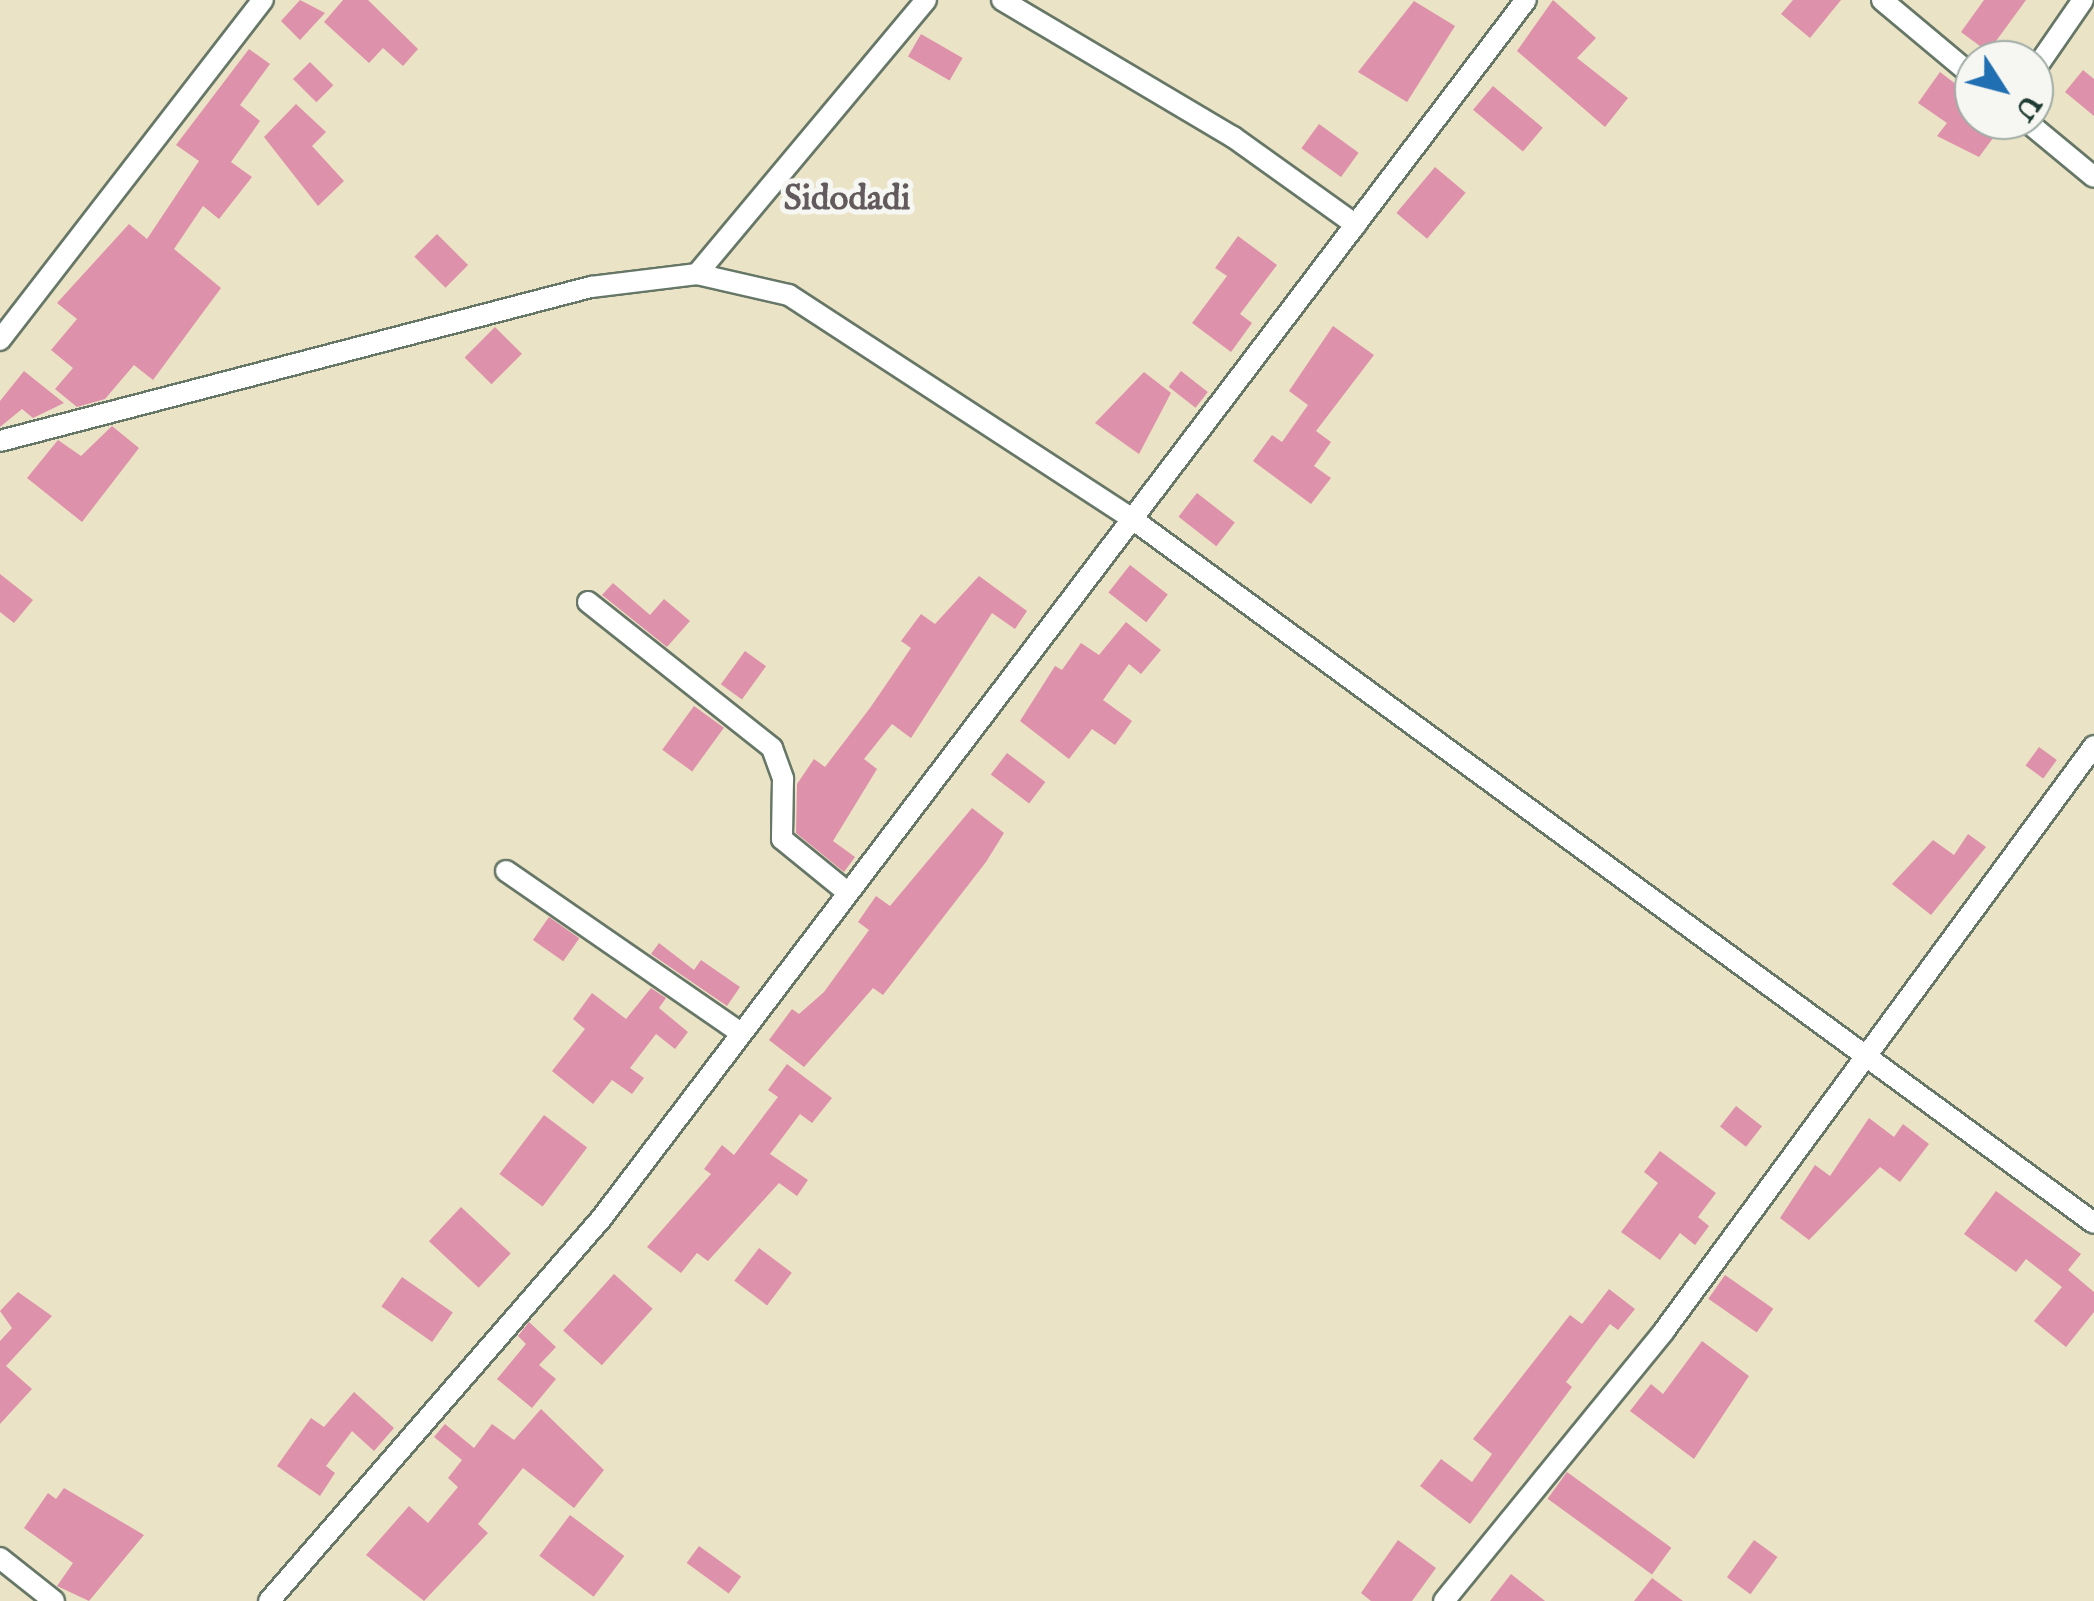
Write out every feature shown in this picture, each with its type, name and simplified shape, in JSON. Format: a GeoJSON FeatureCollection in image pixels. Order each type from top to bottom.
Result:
{"type":"FeatureCollection","features":[{"type":"Feature","properties":{"kind":"street"},"geometry":{"type":"LineString","coordinates":[[0,340],[262,0]]}},
{"type":"Feature","properties":{"kind":"street"},"geometry":{"type":"LineString","coordinates":[[697,274],[926,0]]}},
{"type":"Feature","properties":{"kind":"street"},"geometry":{"type":"LineString","coordinates":[[1002,0],[1233,137],[1356,225]]}},
{"type":"Feature","properties":{"kind":"street"},"geometry":{"type":"LineString","coordinates":[[269,1601],[600,1219],[1526,0]]}},
{"type":"Feature","properties":{"kind":"street"},"geometry":{"type":"LineString","coordinates":[[1882,0],[1954,60]]}},
{"type":"Feature","properties":{"kind":"street"},"geometry":{"type":"LineString","coordinates":[[2054,42],[2083,0]]}},
{"type":"Feature","properties":{"kind":"street"},"geometry":{"type":"LineString","coordinates":[[2050,140],[2094,176]]}},
{"type":"Feature","properties":{"kind":"street"},"geometry":{"type":"LineString","coordinates":[[0,441],[592,287],[697,274],[736,278],[832,318],[1131,518],[1864,1058],[2094,1222]]}},
{"type":"Feature","properties":{"kind":"street"},"geometry":{"type":"LineString","coordinates":[[588,602],[772,748],[783,779],[782,839],[847,892]]}},
{"type":"Feature","properties":{"kind":"street"},"geometry":{"type":"LineString","coordinates":[[1444,1601],[1664,1331],[2094,746]]}},
{"type":"Feature","properties":{"kind":"street"},"geometry":{"type":"LineString","coordinates":[[506,871],[741,1033]]}},
{"type":"Feature","properties":{"kind":"street"},"geometry":{"type":"LineString","coordinates":[[0,1558],[54,1601]]}},
{"type":"Feature","properties":{"kind":"building"},"geometry":{"type":"Polygon","coordinates":[[[300,0],[325,13],[300,40],[281,21],[300,0]]]}},
{"type":"Feature","properties":{"kind":"building"},"geometry":{"type":"Polygon","coordinates":[[[343,0],[368,0],[418,49],[403,66],[383,48],[369,63],[324,22],[343,0]]]}},
{"type":"Feature","properties":{"kind":"building"},"geometry":{"type":"Polygon","coordinates":[[[1553,0],[1596,38],[1577,58],[1628,98],[1605,127],[1517,51],[1553,0]]]}},
{"type":"Feature","properties":{"kind":"building"},"geometry":{"type":"Polygon","coordinates":[[[1793,0],[1841,0],[1810,38],[1781,14],[1793,0]]]}},
{"type":"Feature","properties":{"kind":"building"},"geometry":{"type":"Polygon","coordinates":[[[1984,0],[2026,0],[1997,40],[1972,40],[1961,32],[1984,0]]]}},
{"type":"Feature","properties":{"kind":"building"},"geometry":{"type":"Polygon","coordinates":[[[1414,1],[1455,26],[1407,102],[1358,72],[1414,1]]]}},
{"type":"Feature","properties":{"kind":"building"},"geometry":{"type":"Polygon","coordinates":[[[921,34],[963,58],[950,81],[908,57],[921,34]]]}},
{"type":"Feature","properties":{"kind":"building"},"geometry":{"type":"Polygon","coordinates":[[[249,49],[270,64],[240,105],[260,121],[231,162],[252,177],[219,219],[203,206],[174,249],[221,288],[153,380],[134,365],[105,399],[77,407],[55,389],[73,368],[51,350],[77,319],[57,303],[129,224],[147,239],[199,161],[176,145],[249,49]]]}},
{"type":"Feature","properties":{"kind":"building"},"geometry":{"type":"Polygon","coordinates":[[[310,62],[333,85],[316,102],[293,79],[310,62]]]}},
{"type":"Feature","properties":{"kind":"building"},"geometry":{"type":"Polygon","coordinates":[[[2083,70],[2094,79],[2094,116],[2065,92],[2083,70]]]}},
{"type":"Feature","properties":{"kind":"building"},"geometry":{"type":"Polygon","coordinates":[[[1940,72],[1954,83],[1954,140],[1992,140],[1979,157],[1937,136],[1947,123],[1918,103],[1940,72]]]}},
{"type":"Feature","properties":{"kind":"building"},"geometry":{"type":"Polygon","coordinates":[[[1493,86],[1543,128],[1523,152],[1473,110],[1493,86]]]}},
{"type":"Feature","properties":{"kind":"building"},"geometry":{"type":"Polygon","coordinates":[[[296,104],[326,132],[312,146],[344,181],[318,206],[264,137],[296,104]]]}},
{"type":"Feature","properties":{"kind":"building"},"geometry":{"type":"Polygon","coordinates":[[[1319,124],[1359,153],[1341,177],[1301,148],[1319,124]]]}},
{"type":"Feature","properties":{"kind":"building"},"geometry":{"type":"Polygon","coordinates":[[[1435,167],[1466,193],[1427,239],[1396,213],[1435,167]]]}},
{"type":"Feature","properties":{"kind":"building"},"geometry":{"type":"Polygon","coordinates":[[[437,234],[468,265],[445,288],[414,257],[437,234]]]}},
{"type":"Feature","properties":{"kind":"building"},"geometry":{"type":"Polygon","coordinates":[[[1238,236],[1277,265],[1240,314],[1252,323],[1231,352],[1192,323],[1227,276],[1215,268],[1238,236]]]}},
{"type":"Feature","properties":{"kind":"building"},"geometry":{"type":"Polygon","coordinates":[[[1333,326],[1374,355],[1316,431],[1331,442],[1314,466],[1331,478],[1311,504],[1253,461],[1272,435],[1282,442],[1308,405],[1289,391],[1333,326]]]}},
{"type":"Feature","properties":{"kind":"building"},"geometry":{"type":"Polygon","coordinates":[[[495,327],[522,354],[491,384],[465,357],[495,327]]]}},
{"type":"Feature","properties":{"kind":"building"},"geometry":{"type":"Polygon","coordinates":[[[24,371],[64,403],[33,418],[22,409],[0,427],[0,401],[24,371]]]}},
{"type":"Feature","properties":{"kind":"building"},"geometry":{"type":"Polygon","coordinates":[[[1181,371],[1208,392],[1195,408],[1169,387],[1181,371]]]}},
{"type":"Feature","properties":{"kind":"building"},"geometry":{"type":"Polygon","coordinates":[[[1144,372],[1171,393],[1139,454],[1095,423],[1144,372]]]}},
{"type":"Feature","properties":{"kind":"building"},"geometry":{"type":"Polygon","coordinates":[[[112,426],[139,448],[82,522],[27,478],[58,440],[81,456],[112,426]]]}},
{"type":"Feature","properties":{"kind":"building"},"geometry":{"type":"Polygon","coordinates":[[[1197,493],[1235,523],[1216,546],[1179,517],[1197,493]]]}},
{"type":"Feature","properties":{"kind":"building"},"geometry":{"type":"Polygon","coordinates":[[[1130,565],[1168,595],[1146,622],[1108,593],[1130,565]]]}},
{"type":"Feature","properties":{"kind":"building"},"geometry":{"type":"Polygon","coordinates":[[[0,574],[33,600],[14,623],[0,612],[0,574]]]}},
{"type":"Feature","properties":{"kind":"building"},"geometry":{"type":"Polygon","coordinates":[[[979,576],[1027,611],[1015,629],[992,613],[911,738],[892,724],[864,759],[877,769],[833,841],[855,857],[844,872],[796,833],[797,784],[814,759],[825,767],[870,708],[911,648],[901,641],[921,614],[935,624],[979,576]]]}},
{"type":"Feature","properties":{"kind":"building"},"geometry":{"type":"Polygon","coordinates":[[[613,583],[650,615],[664,599],[690,621],[667,647],[602,595],[613,583]]]}},
{"type":"Feature","properties":{"kind":"building"},"geometry":{"type":"Polygon","coordinates":[[[1126,622],[1161,650],[1141,674],[1129,664],[1103,700],[1132,721],[1115,745],[1092,729],[1069,759],[1020,721],[1055,666],[1062,670],[1081,643],[1099,655],[1126,622]]]}},
{"type":"Feature","properties":{"kind":"building"},"geometry":{"type":"Polygon","coordinates":[[[745,651],[766,666],[742,699],[721,684],[745,651]]]}},
{"type":"Feature","properties":{"kind":"building"},"geometry":{"type":"Polygon","coordinates":[[[694,706],[724,728],[692,771],[662,750],[694,706]]]}},
{"type":"Feature","properties":{"kind":"building"},"geometry":{"type":"Polygon","coordinates":[[[2039,747],[2057,760],[2043,779],[2025,766],[2039,747]]]}},
{"type":"Feature","properties":{"kind":"building"},"geometry":{"type":"Polygon","coordinates":[[[1007,753],[1045,782],[1029,803],[991,775],[1007,753]]]}},
{"type":"Feature","properties":{"kind":"building"},"geometry":{"type":"Polygon","coordinates":[[[972,808],[1004,833],[986,862],[883,995],[873,988],[804,1067],[769,1040],[792,1009],[799,1014],[824,992],[869,930],[858,922],[876,896],[890,906],[972,808]]]}},
{"type":"Feature","properties":{"kind":"building"},"geometry":{"type":"Polygon","coordinates":[[[1968,834],[1986,847],[1931,915],[1892,884],[1933,840],[1954,855],[1968,834]]]}},
{"type":"Feature","properties":{"kind":"building"},"geometry":{"type":"Polygon","coordinates":[[[549,917],[579,938],[563,961],[533,940],[549,917]]]}},
{"type":"Feature","properties":{"kind":"building"},"geometry":{"type":"Polygon","coordinates":[[[659,943],[694,970],[701,960],[740,987],[727,1006],[651,954],[659,943]]]}},
{"type":"Feature","properties":{"kind":"building"},"geometry":{"type":"Polygon","coordinates":[[[651,988],[666,998],[659,1008],[688,1032],[675,1049],[656,1034],[630,1068],[644,1078],[632,1094],[612,1080],[593,1104],[552,1071],[585,1029],[573,1019],[592,993],[626,1019],[651,988]]]}},
{"type":"Feature","properties":{"kind":"building"},"geometry":{"type":"Polygon","coordinates":[[[787,1064],[832,1098],[812,1123],[800,1114],[770,1154],[808,1180],[797,1196],[779,1183],[708,1261],[697,1253],[681,1273],[647,1247],[711,1174],[704,1169],[722,1145],[734,1155],[778,1097],[768,1090],[787,1064]]]}},
{"type":"Feature","properties":{"kind":"building"},"geometry":{"type":"Polygon","coordinates":[[[1736,1106],[1762,1126],[1746,1147],[1720,1126],[1736,1106]]]}},
{"type":"Feature","properties":{"kind":"building"},"geometry":{"type":"Polygon","coordinates":[[[544,1115],[587,1147],[543,1207],[499,1174],[544,1115]]]}},
{"type":"Feature","properties":{"kind":"building"},"geometry":{"type":"Polygon","coordinates":[[[1869,1118],[1894,1137],[1903,1124],[1929,1144],[1900,1182],[1880,1167],[1809,1240],[1780,1218],[1815,1165],[1830,1176],[1869,1118]]]}},
{"type":"Feature","properties":{"kind":"building"},"geometry":{"type":"Polygon","coordinates":[[[1660,1151],[1716,1193],[1698,1217],[1709,1226],[1695,1245],[1680,1233],[1660,1260],[1621,1232],[1658,1183],[1644,1172],[1660,1151]]]}},
{"type":"Feature","properties":{"kind":"building"},"geometry":{"type":"Polygon","coordinates":[[[1996,1191],[2081,1254],[2068,1270],[2094,1292],[2094,1312],[2066,1347],[2034,1321],[2062,1287],[2026,1259],[2016,1272],[1964,1234],[1996,1191]]]}},
{"type":"Feature","properties":{"kind":"building"},"geometry":{"type":"Polygon","coordinates":[[[461,1207],[511,1253],[479,1288],[429,1241],[461,1207]]]}},
{"type":"Feature","properties":{"kind":"building"},"geometry":{"type":"Polygon","coordinates":[[[759,1248],[792,1273],[767,1305],[734,1281],[759,1248]]]}},
{"type":"Feature","properties":{"kind":"building"},"geometry":{"type":"Polygon","coordinates":[[[614,1274],[653,1309],[602,1365],[563,1330],[614,1274]]]}},
{"type":"Feature","properties":{"kind":"building"},"geometry":{"type":"Polygon","coordinates":[[[1725,1275],[1773,1309],[1757,1333],[1708,1299],[1725,1275]]]}},
{"type":"Feature","properties":{"kind":"building"},"geometry":{"type":"Polygon","coordinates":[[[402,1277],[453,1313],[432,1342],[381,1306],[402,1277]]]}},
{"type":"Feature","properties":{"kind":"building"},"geometry":{"type":"Polygon","coordinates":[[[1609,1289],[1635,1309],[1618,1330],[1610,1324],[1566,1382],[1572,1387],[1470,1524],[1420,1486],[1441,1459],[1472,1482],[1492,1454],[1473,1439],[1570,1315],[1582,1324],[1609,1289]]]}},
{"type":"Feature","properties":{"kind":"building"},"geometry":{"type":"Polygon","coordinates":[[[18,1292],[52,1316],[6,1366],[32,1389],[0,1424],[0,1341],[12,1328],[0,1311],[18,1292]]]}},
{"type":"Feature","properties":{"kind":"building"},"geometry":{"type":"Polygon","coordinates":[[[529,1322],[556,1347],[539,1365],[556,1379],[532,1408],[497,1379],[526,1344],[518,1336],[529,1322]]]}},
{"type":"Feature","properties":{"kind":"building"},"geometry":{"type":"Polygon","coordinates":[[[1702,1341],[1749,1376],[1694,1459],[1630,1411],[1651,1384],[1663,1394],[1702,1341]]]}},
{"type":"Feature","properties":{"kind":"building"},"geometry":{"type":"Polygon","coordinates":[[[354,1392],[394,1428],[374,1451],[352,1431],[326,1466],[335,1473],[320,1496],[277,1466],[311,1418],[324,1427],[354,1392]]]}},
{"type":"Feature","properties":{"kind":"building"},"geometry":{"type":"Polygon","coordinates":[[[541,1409],[604,1470],[574,1508],[523,1468],[478,1524],[488,1533],[424,1601],[366,1555],[409,1506],[428,1523],[458,1487],[448,1478],[462,1460],[434,1437],[445,1424],[474,1448],[492,1424],[514,1440],[541,1409]]]}},
{"type":"Feature","properties":{"kind":"building"},"geometry":{"type":"Polygon","coordinates":[[[1567,1472],[1671,1548],[1652,1575],[1548,1499],[1567,1472]]]}},
{"type":"Feature","properties":{"kind":"building"},"geometry":{"type":"Polygon","coordinates":[[[64,1488],[144,1535],[89,1601],[57,1586],[73,1563],[24,1528],[48,1493],[56,1499],[64,1488]]]}},
{"type":"Feature","properties":{"kind":"building"},"geometry":{"type":"Polygon","coordinates":[[[570,1515],[624,1556],[594,1597],[539,1556],[570,1515]]]}},
{"type":"Feature","properties":{"kind":"building"},"geometry":{"type":"Polygon","coordinates":[[[1398,1540],[1436,1568],[1412,1601],[1371,1601],[1361,1593],[1398,1540]]]}},
{"type":"Feature","properties":{"kind":"building"},"geometry":{"type":"Polygon","coordinates":[[[1754,1540],[1777,1557],[1750,1594],[1727,1577],[1754,1540]]]}},
{"type":"Feature","properties":{"kind":"building"},"geometry":{"type":"Polygon","coordinates":[[[699,1546],[741,1577],[729,1594],[687,1563],[699,1546]]]}},
{"type":"Feature","properties":{"kind":"building"},"geometry":{"type":"Polygon","coordinates":[[[1511,1574],[1545,1601],[1490,1601],[1511,1574]]]}},
{"type":"Feature","properties":{"kind":"building"},"geometry":{"type":"Polygon","coordinates":[[[1652,1578],[1683,1601],[1634,1601],[1652,1578]]]}},
{"type":"Feature","properties":{"kind":"district","name":"Sidodadi"},"geometry":{"type":"Point","coordinates":[847,200]}}]}
